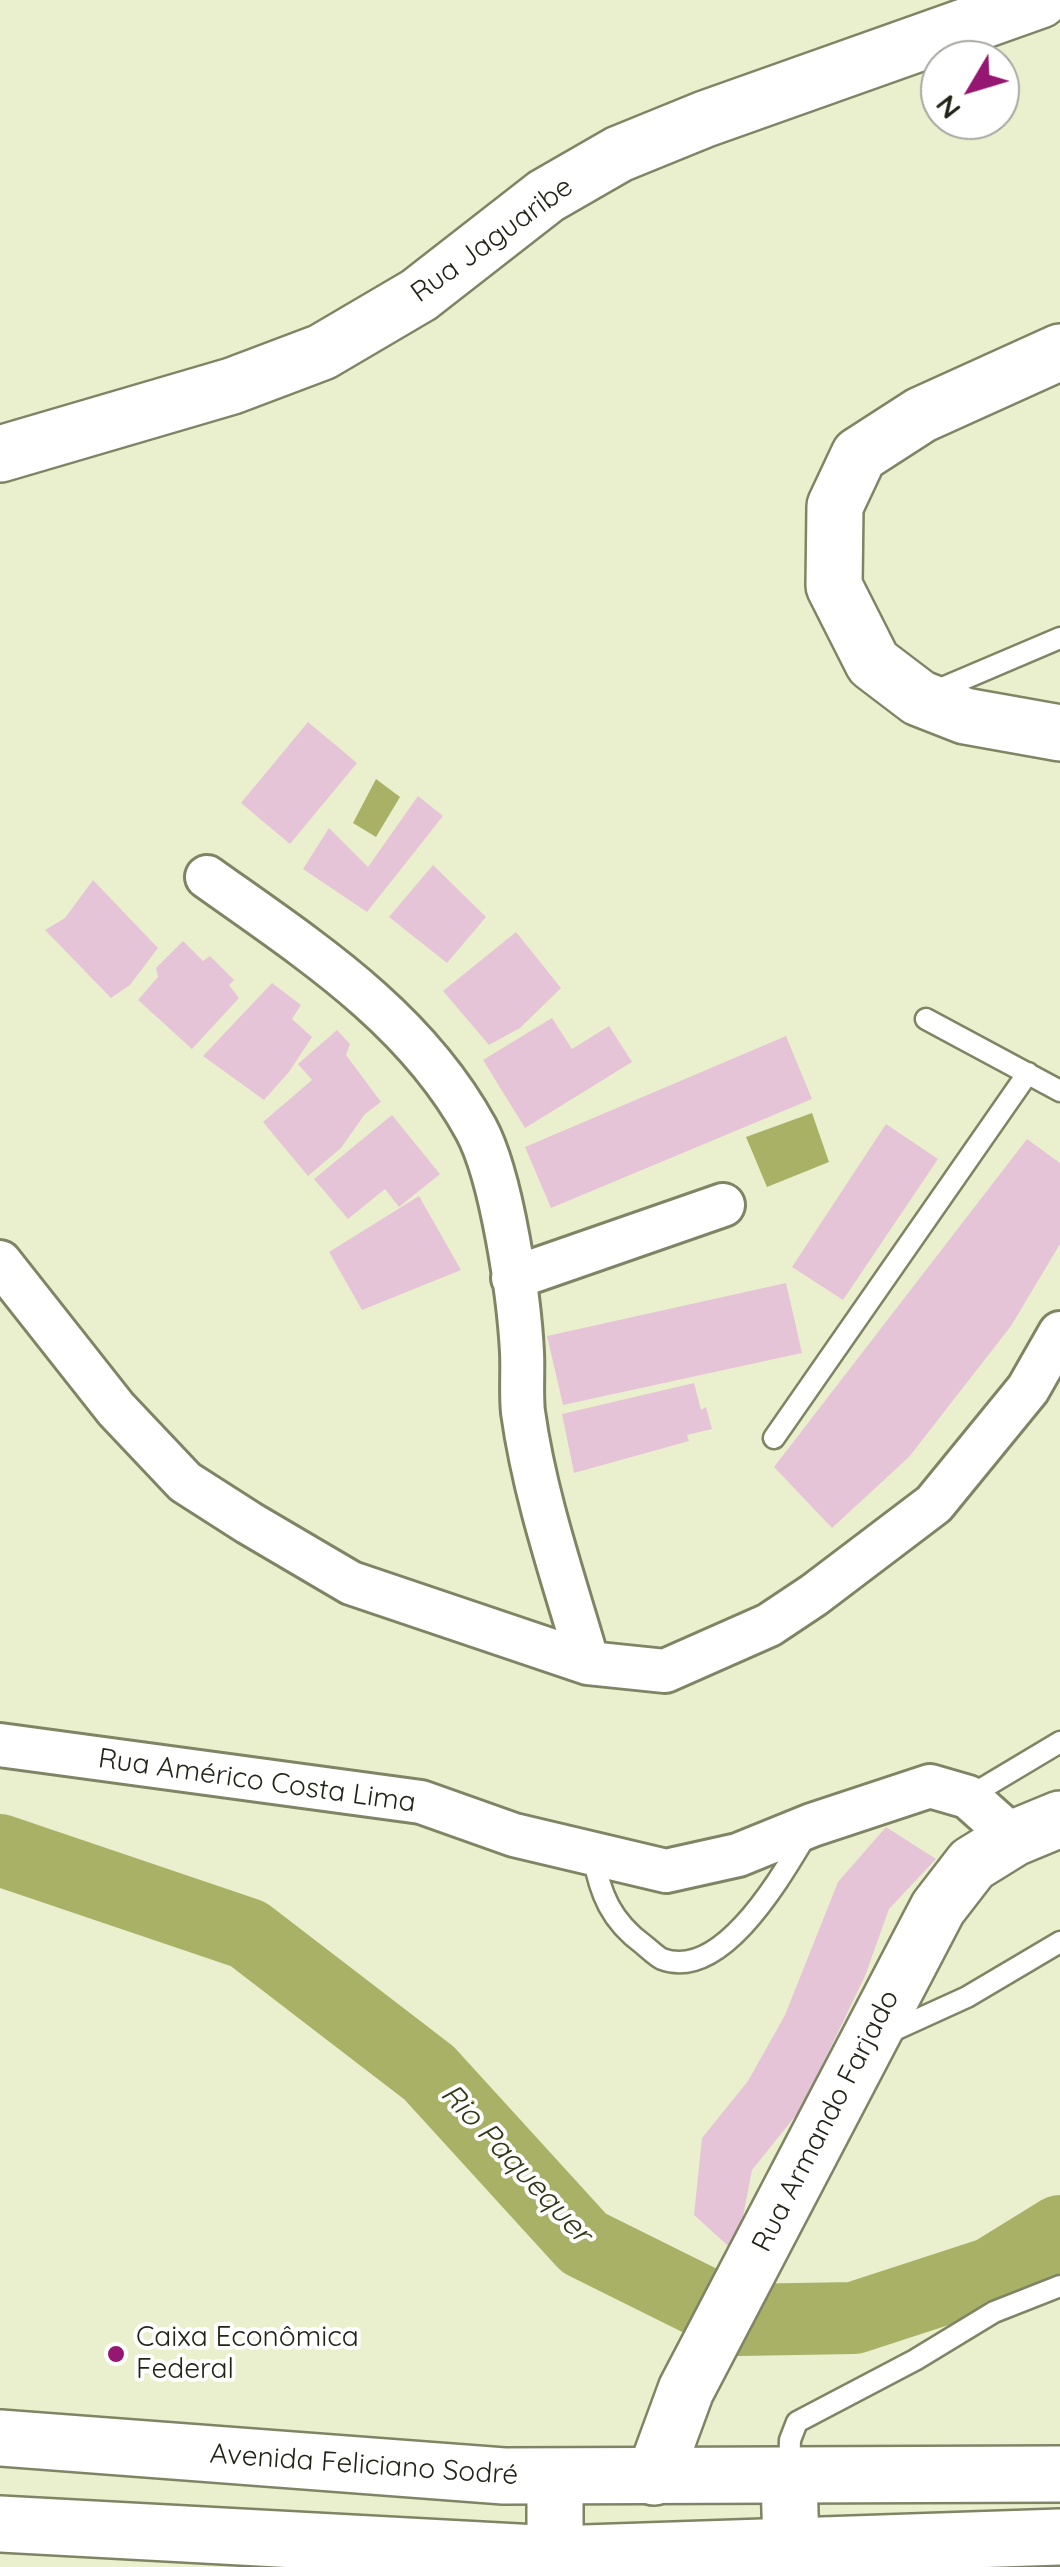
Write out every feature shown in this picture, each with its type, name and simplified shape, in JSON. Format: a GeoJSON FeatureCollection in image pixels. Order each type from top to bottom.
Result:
{"type":"FeatureCollection","features":[{"type":"Feature","properties":{"kind":"street","name":"Rua Jaguaribe"},"geometry":{"type":"LineString","coordinates":[[0,454],[232,386],[322,352],[419,295],[546,196],[619,154],[705,118],[1015,5]]}},
{"type":"Feature","properties":{"kind":"street"},"geometry":{"type":"LineString","coordinates":[[1060,352],[921,415],[859,455],[835,506],[834,586],[873,662],[919,698],[965,716],[1060,733]]}},
{"type":"Feature","properties":{"kind":"street"},"geometry":{"type":"LineString","coordinates":[[207,876],[342,973],[393,1019],[441,1076],[478,1131],[496,1188],[513,1278],[522,1350],[523,1410],[540,1501],[588,1662]]}},
{"type":"Feature","properties":{"kind":"street"},"geometry":{"type":"LineString","coordinates":[[513,1278],[723,1204]]}},
{"type":"Feature","properties":{"kind":"street"},"geometry":{"type":"LineString","coordinates":[[0,1262],[116,1409],[185,1482],[351,1583],[588,1662],[665,1672],[729,1645],[814,1595],[934,1504],[1028,1390],[1060,1333]]}},
{"type":"Feature","properties":{"kind":"street","name":"Rua Américo Costa Lima"},"geometry":{"type":"LineString","coordinates":[[0,1746],[420,1802],[514,1835],[666,1871],[738,1855],[812,1825],[930,1786],[968,1797]]}},
{"type":"Feature","properties":{"kind":"street"},"geometry":{"type":"LineString","coordinates":[[968,1797],[1037,1828]]}},
{"type":"Feature","properties":{"kind":"street","name":"Rua Armando Farjado"},"geometry":{"type":"LineString","coordinates":[[654,2477],[686,2390],[938,1908],[972,1864],[1037,1828]]}},
{"type":"Feature","properties":{"kind":"street","name":"Avenida Feliciano Sodré"},"geometry":{"type":"LineString","coordinates":[[0,2438],[555,2478],[1060,2474]]}},
{"type":"Feature","properties":{"kind":"street"},"geometry":{"type":"LineString","coordinates":[[790,2476],[790,2557]]}},
{"type":"Feature","properties":{"kind":"street"},"geometry":{"type":"LineString","coordinates":[[555,2478],[557,2561]]}},
{"type":"Feature","properties":{"kind":"street"},"geometry":{"type":"LineString","coordinates":[[0,2524],[557,2561],[790,2557],[1060,2537]]}},
{"type":"Feature","properties":{"kind":"lane"},"geometry":{"type":"LineString","coordinates":[[919,698],[1060,638]]}},
{"type":"Feature","properties":{"kind":"lane"},"geometry":{"type":"LineString","coordinates":[[926,1018],[1060,1091]]}},
{"type":"Feature","properties":{"kind":"lane"},"geometry":{"type":"LineString","coordinates":[[774,1438],[1028,1074]]}},
{"type":"Feature","properties":{"kind":"lane"},"geometry":{"type":"LineString","coordinates":[[968,1797],[1060,1742]]}},
{"type":"Feature","properties":{"kind":"lane"},"geometry":{"type":"LineString","coordinates":[[593,1855],[598,1884],[611,1916],[662,1959],[692,1960],[718,1951],[748,1918],[781,1876],[812,1825]]}},
{"type":"Feature","properties":{"kind":"lane"},"geometry":{"type":"LineString","coordinates":[[868,2042],[967,1997],[1060,1942]]}},
{"type":"Feature","properties":{"kind":"lane"},"geometry":{"type":"LineString","coordinates":[[790,2476],[790,2440],[797,2422],[916,2360],[994,2312],[1060,2286]]}},
{"type":"Feature","properties":{"kind":"shaded area"},"geometry":{"type":"Polygon","coordinates":[[[376,779],[400,797],[376,837],[353,823],[376,779]]]}},
{"type":"Feature","properties":{"kind":"shaded area"},"geometry":{"type":"Polygon","coordinates":[[[812,1113],[829,1162],[767,1187],[746,1137],[812,1113]]]}},
{"type":"Feature","properties":{"kind":"building"},"geometry":{"type":"Polygon","coordinates":[[[308,722],[357,763],[290,844],[241,803],[308,722]]]}},
{"type":"Feature","properties":{"kind":"building"},"geometry":{"type":"Polygon","coordinates":[[[418,796],[443,816],[367,912],[303,869],[329,828],[368,867],[418,796]]]}},
{"type":"Feature","properties":{"kind":"building"},"geometry":{"type":"Polygon","coordinates":[[[433,865],[486,917],[447,963],[389,917],[433,865]]]}},
{"type":"Feature","properties":{"kind":"building"},"geometry":{"type":"Polygon","coordinates":[[[93,880],[158,948],[130,985],[111,998],[45,930],[65,918],[93,880]]]}},
{"type":"Feature","properties":{"kind":"building"},"geometry":{"type":"Polygon","coordinates":[[[516,932],[561,988],[520,1028],[489,1045],[443,991],[516,932]]]}},
{"type":"Feature","properties":{"kind":"building"},"geometry":{"type":"Polygon","coordinates":[[[183,941],[203,961],[210,956],[234,980],[229,985],[239,998],[192,1049],[138,1000],[158,977],[156,968],[183,941]]]}},
{"type":"Feature","properties":{"kind":"building"},"geometry":{"type":"Polygon","coordinates":[[[272,983],[301,1005],[292,1019],[312,1037],[264,1100],[203,1056],[272,983]]]}},
{"type":"Feature","properties":{"kind":"building"},"geometry":{"type":"Polygon","coordinates":[[[552,1018],[572,1049],[609,1026],[632,1062],[525,1128],[483,1060],[552,1018]]]}},
{"type":"Feature","properties":{"kind":"building"},"geometry":{"type":"Polygon","coordinates":[[[337,1030],[350,1044],[346,1055],[381,1102],[365,1114],[341,1148],[308,1176],[263,1122],[312,1080],[298,1064],[337,1030]]]}},
{"type":"Feature","properties":{"kind":"building"},"geometry":{"type":"Polygon","coordinates":[[[786,1036],[812,1099],[551,1208],[525,1147],[786,1036]]]}},
{"type":"Feature","properties":{"kind":"building"},"geometry":{"type":"Polygon","coordinates":[[[392,1115],[440,1174],[399,1207],[385,1189],[348,1219],[314,1179],[392,1115]]]}},
{"type":"Feature","properties":{"kind":"building"},"geometry":{"type":"Polygon","coordinates":[[[886,1124],[938,1159],[843,1300],[792,1267],[886,1124]]]}},
{"type":"Feature","properties":{"kind":"building"},"geometry":{"type":"Polygon","coordinates":[[[1027,1139],[1060,1163],[1060,1244],[1011,1326],[909,1457],[832,1528],[774,1467],[1027,1139]]]}},
{"type":"Feature","properties":{"kind":"building"},"geometry":{"type":"Polygon","coordinates":[[[419,1196],[461,1270],[362,1310],[329,1252],[419,1196]]]}},
{"type":"Feature","properties":{"kind":"building"},"geometry":{"type":"Polygon","coordinates":[[[786,1283],[802,1353],[563,1405],[547,1336],[786,1283]]]}},
{"type":"Feature","properties":{"kind":"building"},"geometry":{"type":"Polygon","coordinates":[[[694,1383],[701,1410],[706,1407],[712,1429],[687,1435],[689,1441],[574,1473],[562,1414],[694,1383]]]}},
{"type":"Feature","properties":{"kind":"building"},"geometry":{"type":"Polygon","coordinates":[[[886,1827],[936,1859],[889,1909],[865,1976],[801,2109],[752,2170],[736,2253],[694,2215],[702,2138],[748,2081],[785,2015],[838,1882],[886,1827]]]}},
{"type":"Feature","properties":{"kind":"waterway","name":"Rio Paquequer"},"geometry":{"type":"LineString","coordinates":[[0,1850],[248,1934],[429,2073],[584,2243],[739,2320],[854,2318],[992,2273],[1060,2231]]}},
{"type":"Feature","properties":{"kind":"place","name":"Caixa Econômica Federal"},"geometry":{"type":"Point","coordinates":[116,2354]}}]}
